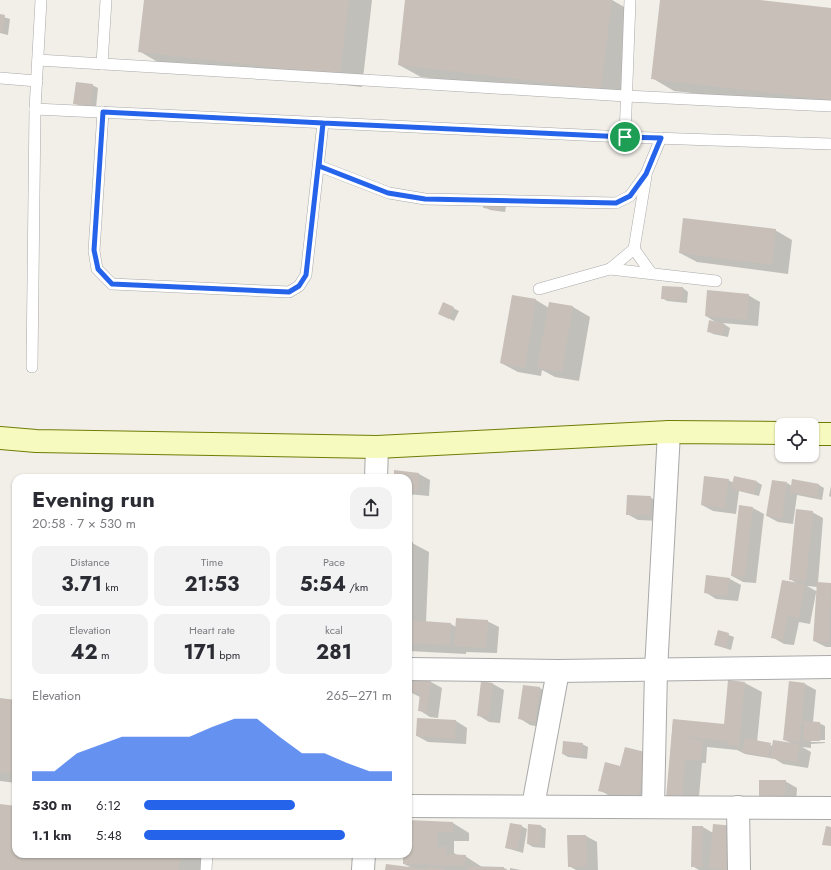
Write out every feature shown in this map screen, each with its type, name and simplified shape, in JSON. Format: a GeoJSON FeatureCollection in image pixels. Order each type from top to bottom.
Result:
{"type":"FeatureCollection","features":[{"type":"Feature","properties":{"kind":"street"},"geometry":{"type":"LineString","coordinates":[[653,807],[656,670],[669,432]]}},
{"type":"Feature","properties":{"kind":"street"},"geometry":{"type":"LineString","coordinates":[[0,438],[36,441],[377,447],[669,432],[775,433]]}},
{"type":"Feature","properties":{"kind":"street"},"geometry":{"type":"LineString","coordinates":[[819,434],[831,434]]}},
{"type":"Feature","properties":{"kind":"street"},"geometry":{"type":"LineString","coordinates":[[376,474],[377,447]]}},
{"type":"Feature","properties":{"kind":"street"},"geometry":{"type":"LineString","coordinates":[[412,669],[558,671],[831,667]]}},
{"type":"Feature","properties":{"kind":"street"},"geometry":{"type":"LineString","coordinates":[[533,806],[558,671]]}},
{"type":"Feature","properties":{"kind":"street"},"geometry":{"type":"LineString","coordinates":[[412,806],[831,808]]}},
{"type":"Feature","properties":{"kind":"street"},"geometry":{"type":"LineString","coordinates":[[738,807],[739,870]]}},
{"type":"Feature","properties":{"kind":"street"},"geometry":{"type":"LineString","coordinates":[[363,870],[364,858]]}},
{"type":"Feature","properties":{"kind":"lane"},"geometry":{"type":"LineString","coordinates":[[32,367],[35,109],[41,0]]}},
{"type":"Feature","properties":{"kind":"lane"},"geometry":{"type":"LineString","coordinates":[[102,64],[106,0]]}},
{"type":"Feature","properties":{"kind":"lane"},"geometry":{"type":"LineString","coordinates":[[625,137],[630,0]]}},
{"type":"Feature","properties":{"kind":"lane"},"geometry":{"type":"LineString","coordinates":[[38,60],[626,96],[831,106]]}},
{"type":"Feature","properties":{"kind":"lane"},"geometry":{"type":"LineString","coordinates":[[0,78],[37,81]]}},
{"type":"Feature","properties":{"kind":"lane"},"geometry":{"type":"LineString","coordinates":[[35,109],[625,137],[831,144]]}},
{"type":"Feature","properties":{"kind":"lane"},"geometry":{"type":"LineString","coordinates":[[103,112],[94,250],[98,269],[112,284],[289,292],[299,286],[306,275],[323,123]]}},
{"type":"Feature","properties":{"kind":"lane"},"geometry":{"type":"LineString","coordinates":[[319,166],[388,193],[425,199],[616,203],[630,196],[646,174],[661,138]]}},
{"type":"Feature","properties":{"kind":"lane"},"geometry":{"type":"LineString","coordinates":[[610,269],[634,249],[646,174]]}},
{"type":"Feature","properties":{"kind":"lane"},"geometry":{"type":"LineString","coordinates":[[634,249],[651,274]]}},
{"type":"Feature","properties":{"kind":"lane"},"geometry":{"type":"LineString","coordinates":[[539,289],[610,269],[716,281]]}},
{"type":"Feature","properties":{"kind":"lane"},"geometry":{"type":"LineString","coordinates":[[206,870],[207,858]]}},
{"type":"Feature","properties":{"kind":"building"},"geometry":{"type":"Polygon","coordinates":[[[144,0],[349,0],[340,75],[138,52],[144,0]]]}},
{"type":"Feature","properties":{"kind":"building"},"geometry":{"type":"Polygon","coordinates":[[[405,0],[612,0],[601,89],[398,65],[405,0]]]}},
{"type":"Feature","properties":{"kind":"building"},"geometry":{"type":"Polygon","coordinates":[[[660,0],[760,0],[831,8],[831,100],[651,79],[660,0]]]}},
{"type":"Feature","properties":{"kind":"building"},"geometry":{"type":"Polygon","coordinates":[[[0,14],[5,15],[3,32],[0,32],[0,14]]]}},
{"type":"Feature","properties":{"kind":"building"},"geometry":{"type":"Polygon","coordinates":[[[76,82],[93,84],[91,106],[73,104],[76,82]]]}},
{"type":"Feature","properties":{"kind":"building"},"geometry":{"type":"Polygon","coordinates":[[[485,195],[502,197],[500,210],[483,208],[485,195]]]}},
{"type":"Feature","properties":{"kind":"building"},"geometry":{"type":"Polygon","coordinates":[[[683,218],[776,229],[772,265],[679,253],[683,218]]]}},
{"type":"Feature","properties":{"kind":"building"},"geometry":{"type":"Polygon","coordinates":[[[662,286],[683,287],[682,300],[661,299],[662,286]]]}},
{"type":"Feature","properties":{"kind":"building"},"geometry":{"type":"Polygon","coordinates":[[[707,290],[749,294],[747,320],[705,316],[707,290]]]}},
{"type":"Feature","properties":{"kind":"building"},"geometry":{"type":"Polygon","coordinates":[[[512,295],[536,299],[525,368],[500,363],[512,295]]]}},
{"type":"Feature","properties":{"kind":"building"},"geometry":{"type":"Polygon","coordinates":[[[443,302],[454,307],[449,319],[438,314],[443,302]]]}},
{"type":"Feature","properties":{"kind":"building"},"geometry":{"type":"Polygon","coordinates":[[[549,302],[573,306],[562,372],[537,368],[549,302]]]}},
{"type":"Feature","properties":{"kind":"building"},"geometry":{"type":"Polygon","coordinates":[[[709,320],[725,324],[723,335],[707,332],[709,320]]]}},
{"type":"Feature","properties":{"kind":"building"},"geometry":{"type":"Polygon","coordinates":[[[394,470],[419,473],[418,491],[412,490],[412,474],[394,474],[394,470]]]}},
{"type":"Feature","properties":{"kind":"building"},"geometry":{"type":"Polygon","coordinates":[[[704,476],[729,479],[725,508],[701,505],[704,476]]]}},
{"type":"Feature","properties":{"kind":"building"},"geometry":{"type":"Polygon","coordinates":[[[734,476],[757,481],[754,494],[731,489],[734,476]]]}},
{"type":"Feature","properties":{"kind":"building"},"geometry":{"type":"Polygon","coordinates":[[[792,479],[819,484],[817,497],[790,493],[792,479]]]}},
{"type":"Feature","properties":{"kind":"building"},"geometry":{"type":"Polygon","coordinates":[[[772,480],[787,482],[782,519],[766,516],[772,480]]]}},
{"type":"Feature","properties":{"kind":"building"},"geometry":{"type":"Polygon","coordinates":[[[627,495],[651,496],[650,515],[626,515],[627,495]]]}},
{"type":"Feature","properties":{"kind":"building"},"geometry":{"type":"Polygon","coordinates":[[[739,505],[753,507],[745,577],[731,576],[739,505]]]}},
{"type":"Feature","properties":{"kind":"building"},"geometry":{"type":"Polygon","coordinates":[[[796,509],[813,511],[806,581],[789,580],[796,509]]]}},
{"type":"Feature","properties":{"kind":"building"},"geometry":{"type":"Polygon","coordinates":[[[706,575],[730,578],[727,596],[704,593],[706,575]]]}},
{"type":"Feature","properties":{"kind":"building"},"geometry":{"type":"Polygon","coordinates":[[[782,580],[805,584],[799,618],[788,616],[783,640],[771,638],[782,580]]]}},
{"type":"Feature","properties":{"kind":"building"},"geometry":{"type":"Polygon","coordinates":[[[817,582],[831,583],[829,642],[813,641],[817,582]]]}},
{"type":"Feature","properties":{"kind":"building"},"geometry":{"type":"Polygon","coordinates":[[[456,618],[488,620],[486,648],[454,646],[456,618]]]}},
{"type":"Feature","properties":{"kind":"building"},"geometry":{"type":"Polygon","coordinates":[[[412,620],[451,623],[450,645],[412,643],[412,620]]]}},
{"type":"Feature","properties":{"kind":"building"},"geometry":{"type":"Polygon","coordinates":[[[718,630],[729,633],[726,648],[714,645],[718,630]]]}},
{"type":"Feature","properties":{"kind":"building"},"geometry":{"type":"Polygon","coordinates":[[[412,679],[431,681],[427,712],[418,711],[420,693],[412,692],[412,679]]]}},
{"type":"Feature","properties":{"kind":"building"},"geometry":{"type":"Polygon","coordinates":[[[728,680],[745,682],[739,746],[727,745],[727,741],[687,737],[687,739],[703,740],[701,761],[686,760],[686,750],[682,799],[666,798],[673,719],[724,724],[728,680]]]}},
{"type":"Feature","properties":{"kind":"building"},"geometry":{"type":"Polygon","coordinates":[[[481,681],[493,683],[489,717],[477,716],[481,681]]]}},
{"type":"Feature","properties":{"kind":"building"},"geometry":{"type":"Polygon","coordinates":[[[789,681],[805,683],[800,742],[783,740],[789,681]]]}},
{"type":"Feature","properties":{"kind":"building"},"geometry":{"type":"Polygon","coordinates":[[[523,685],[540,687],[535,722],[518,719],[523,685]]]}},
{"type":"Feature","properties":{"kind":"building"},"geometry":{"type":"Polygon","coordinates":[[[0,698],[12,700],[12,774],[0,772],[0,698]]]}},
{"type":"Feature","properties":{"kind":"building"},"geometry":{"type":"Polygon","coordinates":[[[417,718],[456,720],[455,739],[416,736],[417,718]]]}},
{"type":"Feature","properties":{"kind":"building"},"geometry":{"type":"Polygon","coordinates":[[[803,721],[820,722],[820,741],[804,741],[803,721]]]}},
{"type":"Feature","properties":{"kind":"building"},"geometry":{"type":"Polygon","coordinates":[[[745,738],[771,743],[768,757],[742,752],[745,738]]]}},
{"type":"Feature","properties":{"kind":"building"},"geometry":{"type":"Polygon","coordinates":[[[773,740],[800,744],[797,762],[770,758],[773,740]]]}},
{"type":"Feature","properties":{"kind":"building"},"geometry":{"type":"Polygon","coordinates":[[[563,741],[583,743],[582,756],[562,754],[563,741]]]}},
{"type":"Feature","properties":{"kind":"building"},"geometry":{"type":"Polygon","coordinates":[[[625,747],[649,753],[637,800],[598,791],[605,762],[620,766],[625,747]]]}},
{"type":"Feature","properties":{"kind":"building"},"geometry":{"type":"Polygon","coordinates":[[[759,780],[786,780],[785,797],[759,797],[759,780]]]}},
{"type":"Feature","properties":{"kind":"building"},"geometry":{"type":"Polygon","coordinates":[[[0,804],[12,806],[12,858],[180,858],[178,870],[0,870],[0,804]]]}},
{"type":"Feature","properties":{"kind":"building"},"geometry":{"type":"Polygon","coordinates":[[[412,820],[453,822],[453,832],[438,832],[437,847],[446,847],[446,854],[466,855],[465,866],[403,864],[403,858],[412,858],[412,820]]]}},
{"type":"Feature","properties":{"kind":"building"},"geometry":{"type":"Polygon","coordinates":[[[510,823],[522,825],[517,850],[505,848],[510,823]]]}},
{"type":"Feature","properties":{"kind":"building"},"geometry":{"type":"Polygon","coordinates":[[[528,824],[541,825],[540,845],[527,844],[528,824]]]}},
{"type":"Feature","properties":{"kind":"building"},"geometry":{"type":"Polygon","coordinates":[[[713,824],[735,826],[728,870],[709,868],[713,824]]]}},
{"type":"Feature","properties":{"kind":"building"},"geometry":{"type":"Polygon","coordinates":[[[692,826],[703,826],[702,867],[691,867],[692,826]]]}},
{"type":"Feature","properties":{"kind":"building"},"geometry":{"type":"Polygon","coordinates":[[[826,826],[831,827],[831,846],[822,845],[826,826]]]}},
{"type":"Feature","properties":{"kind":"building"},"geometry":{"type":"Polygon","coordinates":[[[567,835],[586,835],[587,866],[568,867],[567,835]]]}},
{"type":"Feature","properties":{"kind":"building"},"geometry":{"type":"Polygon","coordinates":[[[386,864],[425,869],[425,870],[385,870],[386,864]]]}},
{"type":"Feature","properties":{"kind":"building"},"geometry":{"type":"Polygon","coordinates":[[[467,866],[504,867],[504,870],[467,870],[467,866]]]}},
{"type":"Feature","properties":{"kind":"building"},"geometry":{"type":"Polygon","coordinates":[[[426,867],[446,869],[446,870],[426,870],[426,867]]]}},
{"type":"Feature","properties":{"kind":"route"},"geometry":{"type":"LineString","coordinates":[[625,137],[323,123],[306,275],[299,286],[289,292],[112,284],[98,269],[94,250],[103,112],[323,123],[319,166],[388,193],[405,197],[425,199],[616,203],[630,196],[646,174],[661,138],[625,137]]}}]}
